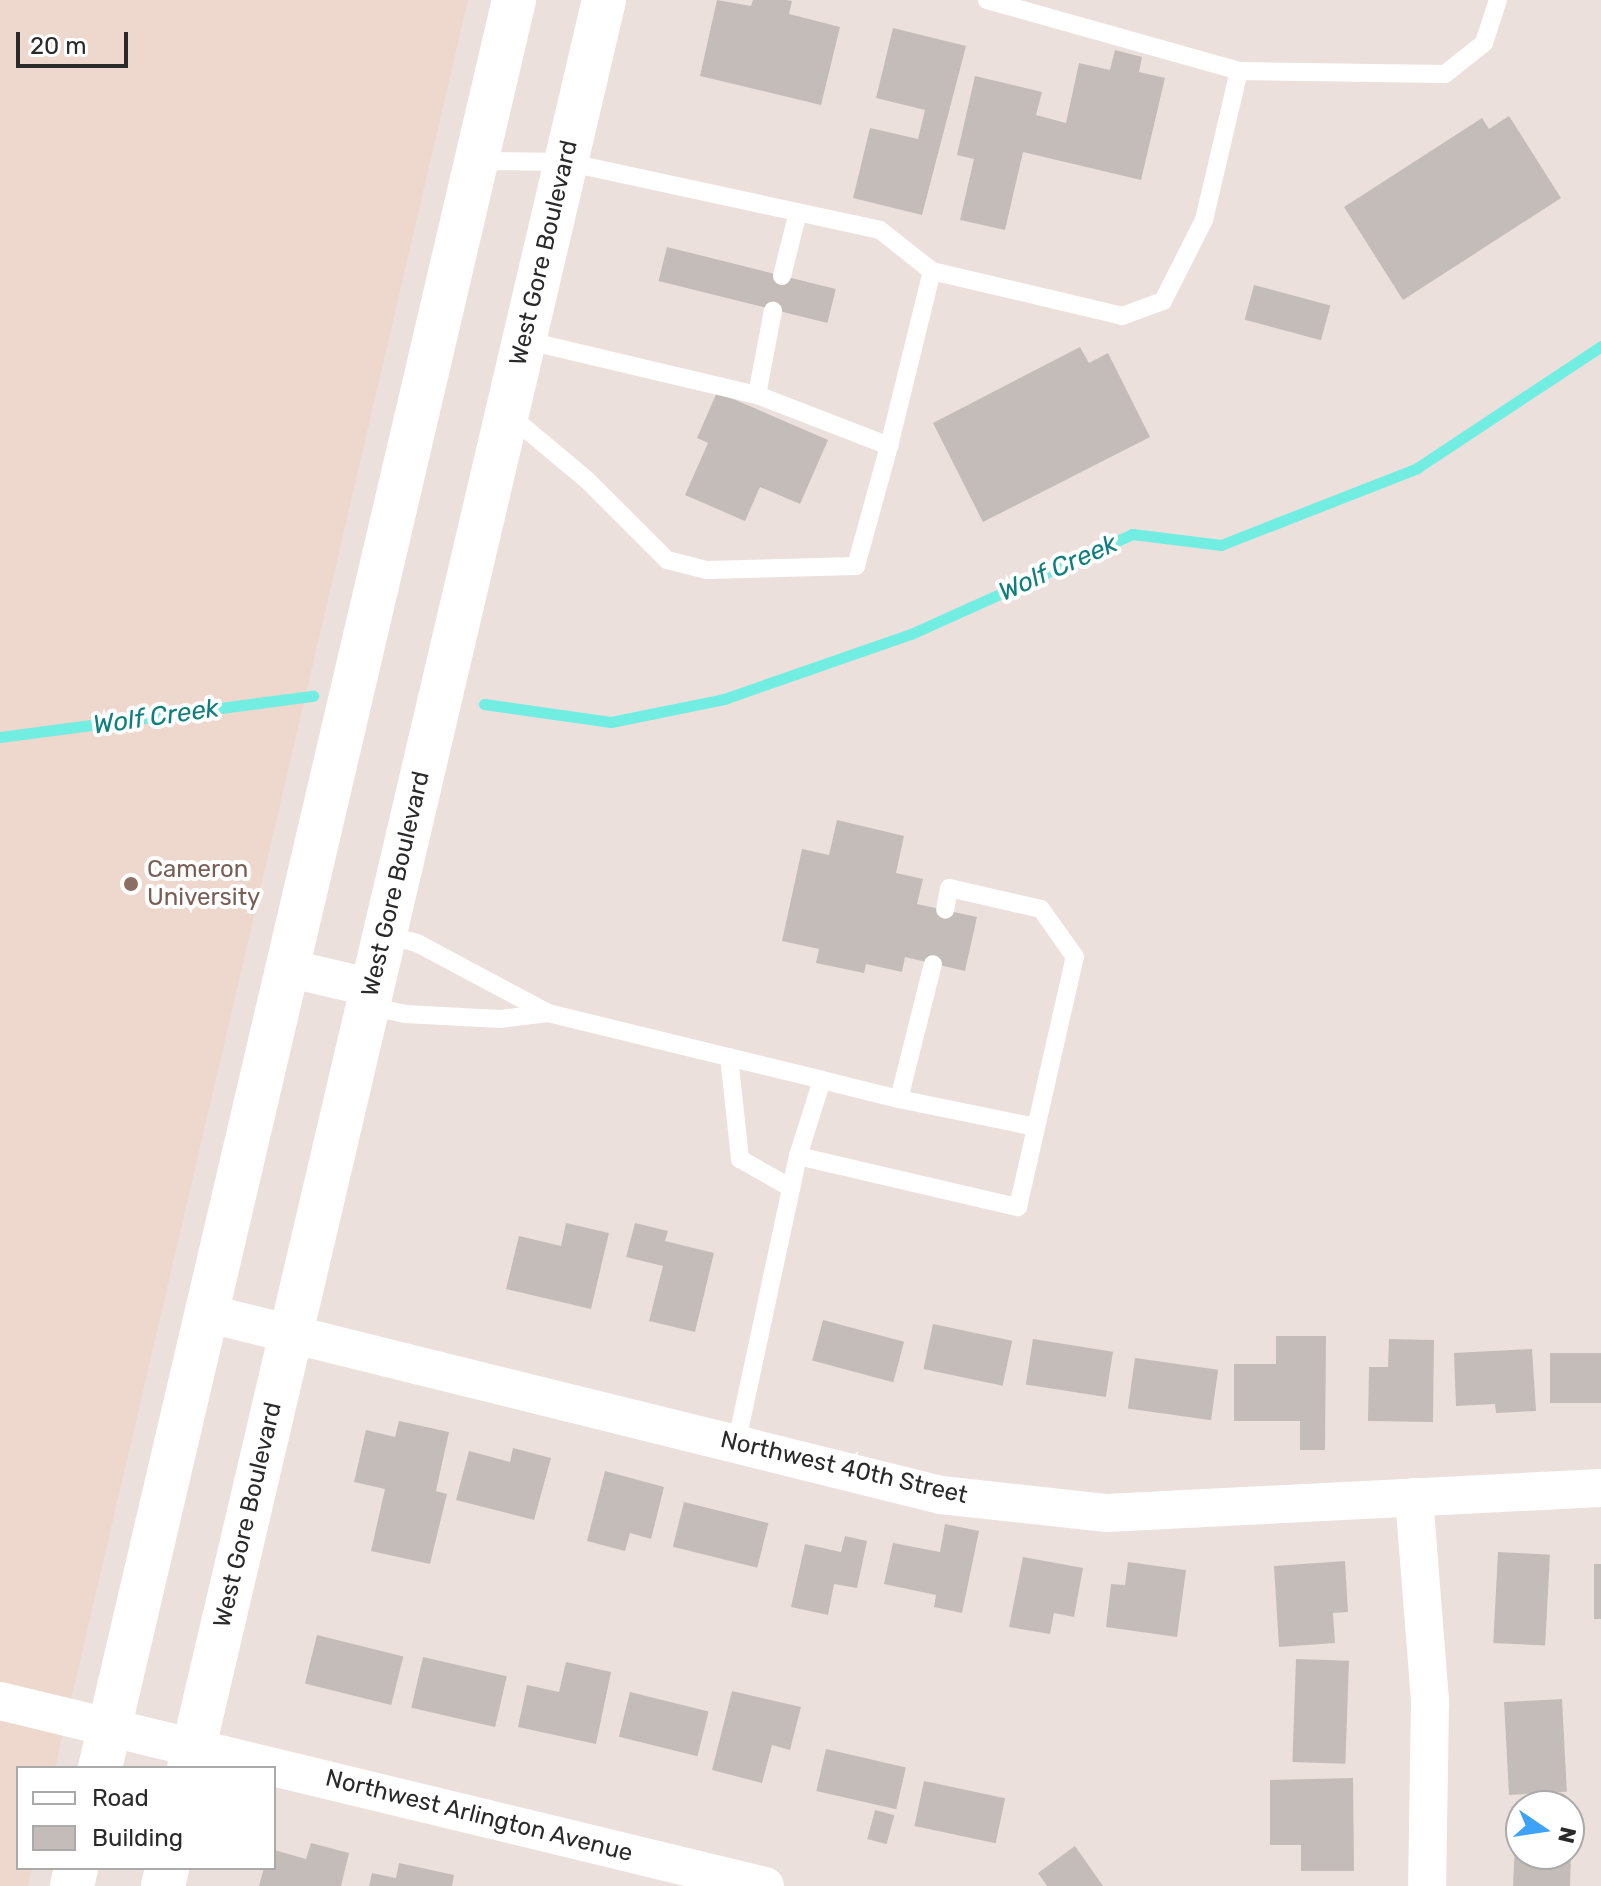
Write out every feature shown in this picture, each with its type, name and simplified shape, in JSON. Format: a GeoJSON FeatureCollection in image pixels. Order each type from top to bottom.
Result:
{"type":"FeatureCollection","features":[{"type":"Feature","properties":{"kind":"main road"},"geometry":{"type":"LineString","coordinates":[[105,1748],[514,0]]}},
{"type":"Feature","properties":{"kind":"main road","name":"West Gore Boulevard"},"geometry":{"type":"LineString","coordinates":[[192,1758],[604,0]]}},
{"type":"Feature","properties":{"kind":"street"},"geometry":{"type":"LineString","coordinates":[[287,968],[370,997]]}},
{"type":"Feature","properties":{"kind":"street","name":"Northwest 40th Street"},"geometry":{"type":"LineString","coordinates":[[206,1313],[941,1495],[1107,1513],[1601,1488]]}},
{"type":"Feature","properties":{"kind":"street"},"geometry":{"type":"LineString","coordinates":[[1414,1497],[1430,1702],[1427,1886]]}},
{"type":"Feature","properties":{"kind":"street","name":"Northwest Arlington Avenue"},"geometry":{"type":"LineString","coordinates":[[0,1701],[105,1748],[192,1758],[228,1766]]}},
{"type":"Feature","properties":{"kind":"street","name":"Northwest Arlington Avenue"},"geometry":{"type":"LineString","coordinates":[[276,1777],[765,1886]]}},
{"type":"Feature","properties":{"kind":"lane"},"geometry":{"type":"LineString","coordinates":[[987,0],[1239,71],[1445,74],[1484,43],[1498,0]]}},
{"type":"Feature","properties":{"kind":"lane"},"geometry":{"type":"LineString","coordinates":[[476,161],[566,162],[880,230],[932,271],[1122,316],[1163,301],[1204,220],[1239,71]]}},
{"type":"Feature","properties":{"kind":"lane"},"geometry":{"type":"LineString","coordinates":[[782,276],[798,212]]}},
{"type":"Feature","properties":{"kind":"lane"},"geometry":{"type":"LineString","coordinates":[[506,412],[588,481],[667,560],[707,570],[856,566],[932,271]]}},
{"type":"Feature","properties":{"kind":"lane"},"geometry":{"type":"LineString","coordinates":[[757,395],[773,310]]}},
{"type":"Feature","properties":{"kind":"lane"},"geometry":{"type":"LineString","coordinates":[[524,340],[757,395],[889,446]]}},
{"type":"Feature","properties":{"kind":"lane"},"geometry":{"type":"LineString","coordinates":[[798,1156],[1018,1207],[1075,957],[1041,909],[949,888],[945,910]]}},
{"type":"Feature","properties":{"kind":"lane"},"geometry":{"type":"LineString","coordinates":[[385,935],[417,943],[548,1013],[899,1099],[1035,1127]]}},
{"type":"Feature","properties":{"kind":"lane"},"geometry":{"type":"LineString","coordinates":[[899,1099],[933,964]]}},
{"type":"Feature","properties":{"kind":"lane"},"geometry":{"type":"LineString","coordinates":[[370,997],[405,1014],[500,1019],[548,1013]]}},
{"type":"Feature","properties":{"kind":"lane"},"geometry":{"type":"LineString","coordinates":[[729,1057],[740,1159],[791,1188]]}},
{"type":"Feature","properties":{"kind":"lane"},"geometry":{"type":"LineString","coordinates":[[736,1444],[798,1156],[822,1080]]}},
{"type":"Feature","properties":{"kind":"shaded area","name":"Cameron University"},"geometry":{"type":"Polygon","coordinates":[[[0,0],[468,0],[55,1766],[16,1766],[16,1870],[32,1870],[28,1886],[0,1886],[0,0]]]}},
{"type":"Feature","properties":{"kind":"building"},"geometry":{"type":"Polygon","coordinates":[[[717,0],[751,6],[753,0],[792,1],[789,14],[840,27],[821,105],[700,76],[717,0]]]}},
{"type":"Feature","properties":{"kind":"building"},"geometry":{"type":"Polygon","coordinates":[[[893,28],[966,46],[922,215],[853,198],[870,128],[918,139],[925,110],[876,98],[893,28]]]}},
{"type":"Feature","properties":{"kind":"building"},"geometry":{"type":"Polygon","coordinates":[[[1115,50],[1142,57],[1139,72],[1165,78],[1141,180],[1023,152],[1005,230],[960,220],[974,159],[957,155],[975,76],[1042,92],[1036,115],[1066,123],[1079,63],[1110,70],[1115,50]]]}},
{"type":"Feature","properties":{"kind":"building"},"geometry":{"type":"Polygon","coordinates":[[[1509,116],[1561,198],[1403,300],[1344,207],[1482,118],[1489,129],[1509,116]]]}},
{"type":"Feature","properties":{"kind":"building"},"geometry":{"type":"Polygon","coordinates":[[[667,247],[836,289],[827,323],[659,281],[667,247]]]}},
{"type":"Feature","properties":{"kind":"building"},"geometry":{"type":"Polygon","coordinates":[[[1254,285],[1330,305],[1321,340],[1245,320],[1254,285]]]}},
{"type":"Feature","properties":{"kind":"building"},"geometry":{"type":"Polygon","coordinates":[[[1080,347],[1089,363],[1108,353],[1150,437],[983,522],[933,423],[1080,347]]]}},
{"type":"Feature","properties":{"kind":"building"},"geometry":{"type":"Polygon","coordinates":[[[717,392],[828,440],[800,504],[760,487],[745,521],[685,495],[708,443],[697,438],[717,392]]]}},
{"type":"Feature","properties":{"kind":"building"},"geometry":{"type":"Polygon","coordinates":[[[837,820],[904,836],[896,873],[923,879],[917,904],[977,917],[965,971],[905,957],[902,972],[866,964],[864,973],[816,963],[819,949],[782,941],[802,849],[829,855],[837,820]]]}},
{"type":"Feature","properties":{"kind":"building"},"geometry":{"type":"Polygon","coordinates":[[[566,1223],[609,1233],[591,1309],[506,1289],[519,1236],[561,1246],[566,1223]]]}},
{"type":"Feature","properties":{"kind":"building"},"geometry":{"type":"Polygon","coordinates":[[[635,1223],[668,1231],[665,1241],[714,1253],[695,1332],[649,1321],[663,1266],[626,1257],[635,1223]]]}},
{"type":"Feature","properties":{"kind":"building"},"geometry":{"type":"Polygon","coordinates":[[[823,1320],[904,1342],[893,1382],[812,1361],[823,1320]]]}},
{"type":"Feature","properties":{"kind":"building"},"geometry":{"type":"Polygon","coordinates":[[[933,1324],[1012,1341],[1003,1386],[923,1369],[933,1324]]]}},
{"type":"Feature","properties":{"kind":"building"},"geometry":{"type":"Polygon","coordinates":[[[1276,1336],[1326,1336],[1325,1450],[1300,1450],[1300,1421],[1234,1421],[1234,1364],[1276,1364],[1276,1336]]]}},
{"type":"Feature","properties":{"kind":"building"},"geometry":{"type":"Polygon","coordinates":[[[1033,1339],[1113,1352],[1106,1397],[1026,1384],[1033,1339]]]}},
{"type":"Feature","properties":{"kind":"building"},"geometry":{"type":"Polygon","coordinates":[[[1389,1339],[1434,1340],[1433,1422],[1368,1421],[1369,1367],[1388,1367],[1389,1339]]]}},
{"type":"Feature","properties":{"kind":"building"},"geometry":{"type":"Polygon","coordinates":[[[1532,1349],[1536,1411],[1496,1413],[1495,1404],[1456,1406],[1454,1353],[1532,1349]]]}},
{"type":"Feature","properties":{"kind":"building"},"geometry":{"type":"Polygon","coordinates":[[[1550,1353],[1601,1353],[1601,1403],[1550,1403],[1550,1353]]]}},
{"type":"Feature","properties":{"kind":"building"},"geometry":{"type":"Polygon","coordinates":[[[1135,1358],[1218,1370],[1211,1420],[1128,1409],[1135,1358]]]}},
{"type":"Feature","properties":{"kind":"building"},"geometry":{"type":"Polygon","coordinates":[[[399,1421],[449,1432],[436,1491],[447,1494],[430,1564],[371,1551],[385,1489],[354,1482],[366,1430],[395,1437],[399,1421]]]}},
{"type":"Feature","properties":{"kind":"building"},"geometry":{"type":"Polygon","coordinates":[[[513,1448],[551,1458],[534,1520],[456,1500],[469,1451],[510,1462],[513,1448]]]}},
{"type":"Feature","properties":{"kind":"building"},"geometry":{"type":"Polygon","coordinates":[[[605,1471],[664,1487],[651,1539],[630,1533],[625,1551],[587,1541],[605,1471]]]}},
{"type":"Feature","properties":{"kind":"building"},"geometry":{"type":"Polygon","coordinates":[[[684,1502],[768,1523],[757,1568],[673,1547],[684,1502]]]}},
{"type":"Feature","properties":{"kind":"building"},"geometry":{"type":"Polygon","coordinates":[[[945,1524],[979,1531],[962,1613],[934,1607],[936,1595],[884,1584],[893,1543],[940,1552],[945,1524]]]}},
{"type":"Feature","properties":{"kind":"building"},"geometry":{"type":"Polygon","coordinates":[[[845,1536],[867,1541],[857,1588],[834,1584],[828,1615],[791,1607],[805,1544],[841,1552],[845,1536]]]}},
{"type":"Feature","properties":{"kind":"building"},"geometry":{"type":"Polygon","coordinates":[[[1498,1552],[1550,1555],[1545,1646],[1493,1643],[1498,1552]]]}},
{"type":"Feature","properties":{"kind":"building"},"geometry":{"type":"Polygon","coordinates":[[[1023,1557],[1083,1568],[1074,1617],[1054,1613],[1050,1634],[1009,1627],[1023,1557]]]}},
{"type":"Feature","properties":{"kind":"building"},"geometry":{"type":"Polygon","coordinates":[[[1345,1561],[1348,1612],[1333,1613],[1335,1643],[1279,1647],[1274,1566],[1345,1561]]]}},
{"type":"Feature","properties":{"kind":"building"},"geometry":{"type":"Polygon","coordinates":[[[1128,1562],[1186,1570],[1177,1637],[1106,1627],[1111,1584],[1125,1585],[1128,1562]]]}},
{"type":"Feature","properties":{"kind":"building"},"geometry":{"type":"Polygon","coordinates":[[[1594,1564],[1601,1564],[1601,1619],[1594,1619],[1594,1564]]]}},
{"type":"Feature","properties":{"kind":"building"},"geometry":{"type":"Polygon","coordinates":[[[317,1635],[403,1657],[391,1705],[305,1684],[317,1635]]]}},
{"type":"Feature","properties":{"kind":"building"},"geometry":{"type":"Polygon","coordinates":[[[423,1657],[507,1676],[495,1727],[411,1708],[423,1657]]]}},
{"type":"Feature","properties":{"kind":"building"},"geometry":{"type":"Polygon","coordinates":[[[1296,1659],[1349,1661],[1345,1764],[1292,1762],[1296,1659]]]}},
{"type":"Feature","properties":{"kind":"building"},"geometry":{"type":"Polygon","coordinates":[[[566,1662],[611,1672],[596,1744],[518,1727],[527,1685],[559,1692],[566,1662]]]}},
{"type":"Feature","properties":{"kind":"building"},"geometry":{"type":"Polygon","coordinates":[[[732,1691],[801,1707],[790,1750],[772,1745],[762,1783],[712,1770],[732,1691]]]}},
{"type":"Feature","properties":{"kind":"building"},"geometry":{"type":"Polygon","coordinates":[[[630,1692],[709,1712],[697,1756],[619,1737],[630,1692]]]}},
{"type":"Feature","properties":{"kind":"building"},"geometry":{"type":"Polygon","coordinates":[[[1562,1699],[1567,1790],[1509,1790],[1504,1702],[1562,1699]]]}},
{"type":"Feature","properties":{"kind":"building"},"geometry":{"type":"Polygon","coordinates":[[[826,1749],[906,1767],[896,1809],[816,1791],[826,1749]]]}},
{"type":"Feature","properties":{"kind":"building"},"geometry":{"type":"Polygon","coordinates":[[[1353,1778],[1354,1871],[1301,1871],[1301,1845],[1270,1845],[1270,1780],[1353,1778]]]}},
{"type":"Feature","properties":{"kind":"building"},"geometry":{"type":"Polygon","coordinates":[[[924,1781],[1005,1798],[996,1843],[914,1826],[924,1781]]]}},
{"type":"Feature","properties":{"kind":"building"},"geometry":{"type":"Polygon","coordinates":[[[875,1810],[894,1815],[887,1844],[867,1839],[875,1810]]]}},
{"type":"Feature","properties":{"kind":"building"},"geometry":{"type":"Polygon","coordinates":[[[311,1843],[349,1853],[341,1886],[259,1886],[263,1870],[276,1870],[276,1851],[306,1859],[311,1843]]]}},
{"type":"Feature","properties":{"kind":"building"},"geometry":{"type":"Polygon","coordinates":[[[1075,1846],[1103,1886],[1047,1886],[1038,1873],[1075,1846]]]}},
{"type":"Feature","properties":{"kind":"building"},"geometry":{"type":"Polygon","coordinates":[[[399,1863],[454,1875],[452,1886],[369,1886],[372,1873],[396,1878],[399,1863]]]}},
{"type":"Feature","properties":{"kind":"building"},"geometry":{"type":"Polygon","coordinates":[[[1514,1870],[1570,1870],[1570,1886],[1513,1886],[1514,1870]]]}},
{"type":"Feature","properties":{"kind":"waterway","name":"Wolf Creek"},"geometry":{"type":"LineString","coordinates":[[484,704],[611,722],[724,699],[911,634],[1132,534],[1221,545],[1417,468],[1601,346]]}},
{"type":"Feature","properties":{"kind":"waterway","name":"Wolf Creek"},"geometry":{"type":"LineString","coordinates":[[0,737],[313,696]]}},
{"type":"Feature","properties":{"kind":"place","name":"Cameron University"},"geometry":{"type":"Point","coordinates":[131,884]}}]}
